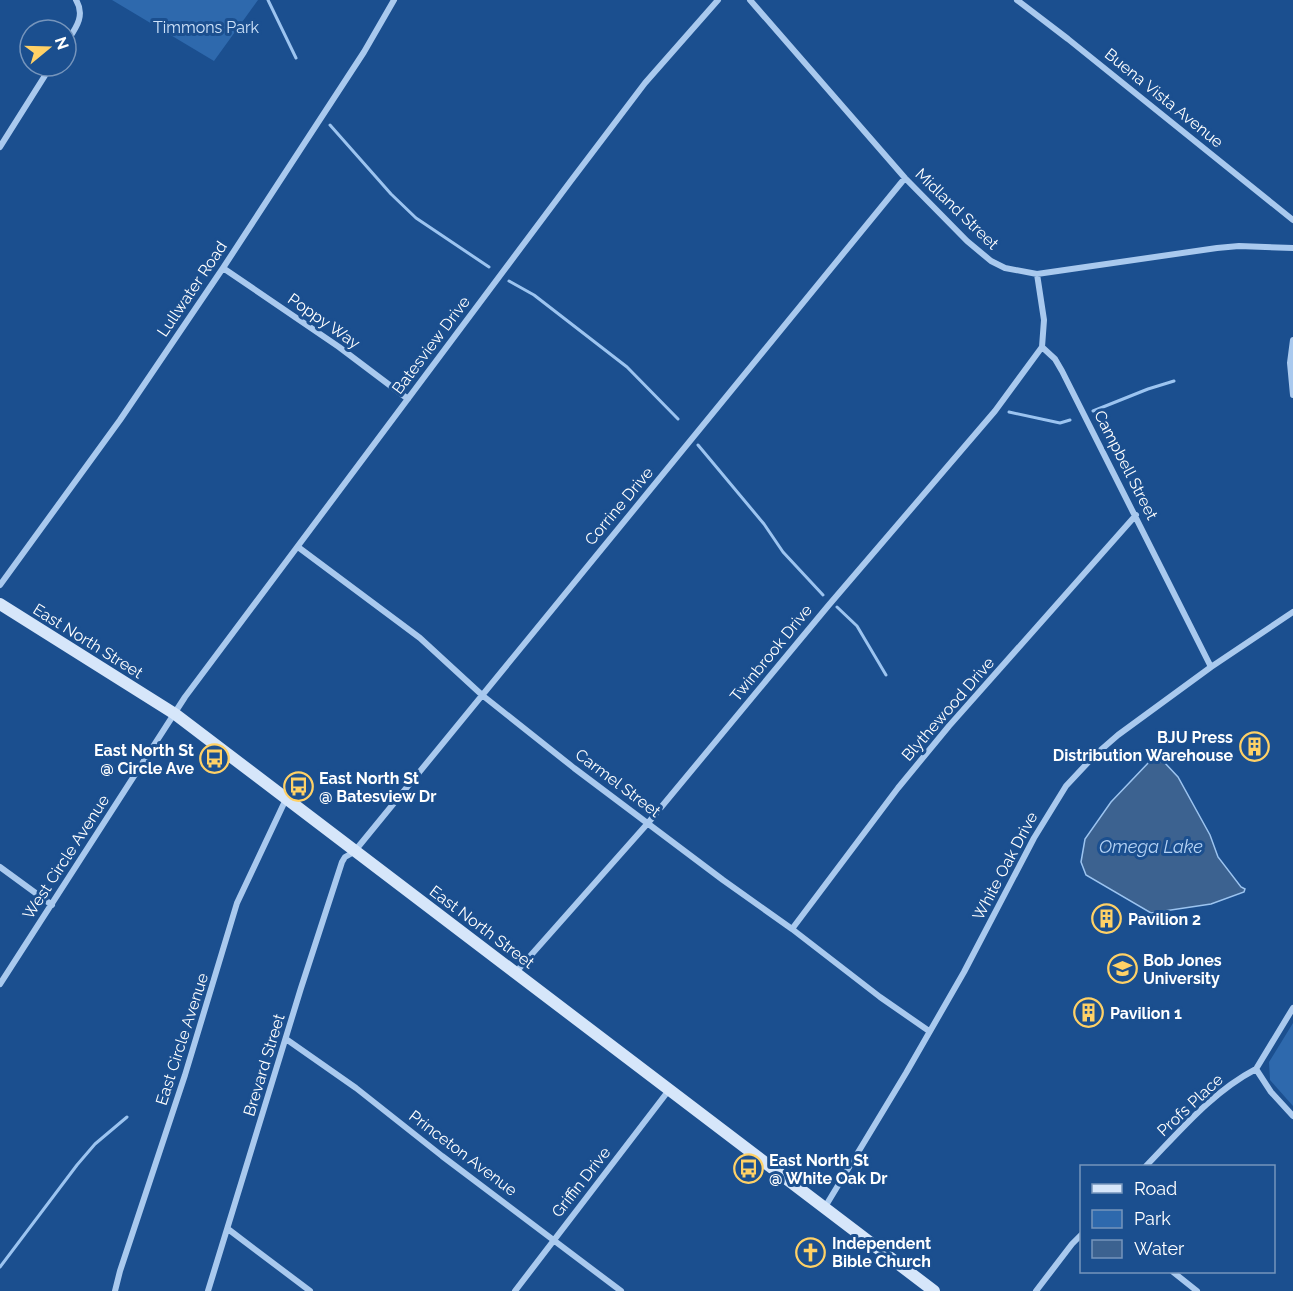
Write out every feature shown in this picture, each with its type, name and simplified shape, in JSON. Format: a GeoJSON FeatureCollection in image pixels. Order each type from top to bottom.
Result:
{"type":"FeatureCollection","features":[{"type":"Feature","properties":{"kind":"main road","name":"East North Street"},"geometry":{"type":"LineString","coordinates":[[0,604],[175,714],[934,1291]]}},
{"type":"Feature","properties":{"kind":"street"},"geometry":{"type":"LineString","coordinates":[[76,0],[81,17],[78,22]]}},
{"type":"Feature","properties":{"kind":"street","name":"Lullwater Road"},"geometry":{"type":"LineString","coordinates":[[0,585],[120,420],[223,268],[364,52],[394,0]]}},
{"type":"Feature","properties":{"kind":"street","name":"Batesview Drive"},"geometry":{"type":"LineString","coordinates":[[175,714],[185,697],[645,82],[718,0]]}},
{"type":"Feature","properties":{"kind":"street","name":"Midland Street"},"geometry":{"type":"LineString","coordinates":[[750,0],[904,178],[980,253],[1005,268],[1037,274],[1239,246],[1293,248]]}},
{"type":"Feature","properties":{"kind":"street","name":"Buena Vista Avenue"},"geometry":{"type":"LineString","coordinates":[[1017,0],[1293,220]]}},
{"type":"Feature","properties":{"kind":"street"},"geometry":{"type":"LineString","coordinates":[[0,147],[43,78]]}},
{"type":"Feature","properties":{"kind":"street","name":"Corrine Drive"},"geometry":{"type":"LineString","coordinates":[[354,852],[904,178]]}},
{"type":"Feature","properties":{"kind":"street","name":"Poppy Way"},"geometry":{"type":"LineString","coordinates":[[223,268],[339,347],[408,399]]}},
{"type":"Feature","properties":{"kind":"street"},"geometry":{"type":"LineString","coordinates":[[1037,274],[1044,320],[1042,347]]}},
{"type":"Feature","properties":{"kind":"street"},"geometry":{"type":"LineString","coordinates":[[1293,340],[1290,363],[1293,395]]}},
{"type":"Feature","properties":{"kind":"street","name":"Campbell Street"},"geometry":{"type":"LineString","coordinates":[[1042,347],[1055,359],[1062,371],[1211,667]]}},
{"type":"Feature","properties":{"kind":"street","name":"Twinbrook Drive"},"geometry":{"type":"LineString","coordinates":[[516,972],[648,823],[994,411],[1042,347]]}},
{"type":"Feature","properties":{"kind":"street","name":"Blythewood Drive"},"geometry":{"type":"LineString","coordinates":[[792,929],[898,788],[942,735],[1136,515]]}},
{"type":"Feature","properties":{"kind":"street","name":"Carmel Street"},"geometry":{"type":"LineString","coordinates":[[298,547],[420,638],[482,695],[648,823],[880,997],[929,1031]]}},
{"type":"Feature","properties":{"kind":"street","name":"White Oak Drive"},"geometry":{"type":"LineString","coordinates":[[825,1208],[964,972],[1038,831],[1066,786],[1095,755],[1118,735],[1211,667],[1293,612]]}},
{"type":"Feature","properties":{"kind":"street","name":"West Circle Avenue"},"geometry":{"type":"LineString","coordinates":[[0,984],[175,714]]}},
{"type":"Feature","properties":{"kind":"street","name":"East Circle Avenue"},"geometry":{"type":"LineString","coordinates":[[115,1291],[189,1064],[237,903],[286,799]]}},
{"type":"Feature","properties":{"kind":"street","name":"Brevard Street"},"geometry":{"type":"LineString","coordinates":[[208,1291],[339,866],[345,857],[354,852]]}},
{"type":"Feature","properties":{"kind":"street"},"geometry":{"type":"LineString","coordinates":[[0,867],[52,905]]}},
{"type":"Feature","properties":{"kind":"street"},"geometry":{"type":"LineString","coordinates":[[1293,1008],[1256,1069],[1271,1092],[1293,1116]]}},
{"type":"Feature","properties":{"kind":"street","name":"Princeton Avenue"},"geometry":{"type":"LineString","coordinates":[[286,1039],[356,1088],[621,1291]]}},
{"type":"Feature","properties":{"kind":"street","name":"Profs Place"},"geometry":{"type":"LineString","coordinates":[[1148,1165],[1196,1113],[1229,1086],[1256,1069]]}},
{"type":"Feature","properties":{"kind":"street","name":"Griffin Drive"},"geometry":{"type":"LineString","coordinates":[[515,1291],[669,1090]]}},
{"type":"Feature","properties":{"kind":"street"},"geometry":{"type":"LineString","coordinates":[[228,1229],[309,1291]]}},
{"type":"Feature","properties":{"kind":"street"},"geometry":{"type":"LineString","coordinates":[[1036,1291],[1080,1236]]}},
{"type":"Feature","properties":{"kind":"street"},"geometry":{"type":"LineString","coordinates":[[1174,1273],[1197,1291]]}},
{"type":"Feature","properties":{"kind":"green space","name":"Timmons Park"},"geometry":{"type":"Polygon","coordinates":[[[112,0],[258,0],[214,61],[112,0]]]}},
{"type":"Feature","properties":{"kind":"green space"},"geometry":{"type":"Polygon","coordinates":[[[1293,1023],[1293,1106],[1270,1080],[1269,1062],[1293,1023]]]}},
{"type":"Feature","properties":{"kind":"water","name":"Omega Lake"},"geometry":{"type":"Polygon","coordinates":[[[1151,760],[1164,762],[1178,777],[1210,835],[1218,857],[1245,889],[1244,892],[1211,904],[1151,913],[1086,875],[1081,862],[1085,839],[1111,802],[1151,760]]]}},
{"type":"Feature","properties":{"kind":"waterway"},"geometry":{"type":"LineString","coordinates":[[268,0],[296,58]]}},
{"type":"Feature","properties":{"kind":"waterway"},"geometry":{"type":"LineString","coordinates":[[330,125],[391,194],[416,218],[489,267]]}},
{"type":"Feature","properties":{"kind":"waterway"},"geometry":{"type":"LineString","coordinates":[[509,281],[534,295],[627,367],[678,419]]}},
{"type":"Feature","properties":{"kind":"waterway"},"geometry":{"type":"LineString","coordinates":[[1093,411],[1174,381]]}},
{"type":"Feature","properties":{"kind":"waterway"},"geometry":{"type":"LineString","coordinates":[[1009,412],[1060,423],[1070,420]]}},
{"type":"Feature","properties":{"kind":"waterway"},"geometry":{"type":"LineString","coordinates":[[698,445],[764,524],[783,552],[823,595]]}},
{"type":"Feature","properties":{"kind":"waterway"},"geometry":{"type":"LineString","coordinates":[[837,607],[857,626],[886,675]]}},
{"type":"Feature","properties":{"kind":"waterway"},"geometry":{"type":"LineString","coordinates":[[0,1267],[77,1165],[95,1144],[127,1117]]}},
{"type":"Feature","properties":{"kind":"place","name":"BJU Press Distribution Warehouse"},"geometry":{"type":"Point","coordinates":[1254,746]}},
{"type":"Feature","properties":{"kind":"place","name":"East North St @ Circle Ave"},"geometry":{"type":"Point","coordinates":[215,759]}},
{"type":"Feature","properties":{"kind":"place","name":"East North St @ Batesview Dr"},"geometry":{"type":"Point","coordinates":[298,787]}},
{"type":"Feature","properties":{"kind":"place","name":"Pavilion 2"},"geometry":{"type":"Point","coordinates":[1107,919]}},
{"type":"Feature","properties":{"kind":"place","name":"Bob Jones University"},"geometry":{"type":"Point","coordinates":[1122,969]}},
{"type":"Feature","properties":{"kind":"place","name":"Pavilion 1"},"geometry":{"type":"Point","coordinates":[1089,1013]}},
{"type":"Feature","properties":{"kind":"place","name":"East North St @ White Oak Dr"},"geometry":{"type":"Point","coordinates":[748,1169]}},
{"type":"Feature","properties":{"kind":"place","name":"Independent Bible Church"},"geometry":{"type":"Point","coordinates":[811,1252]}}]}
